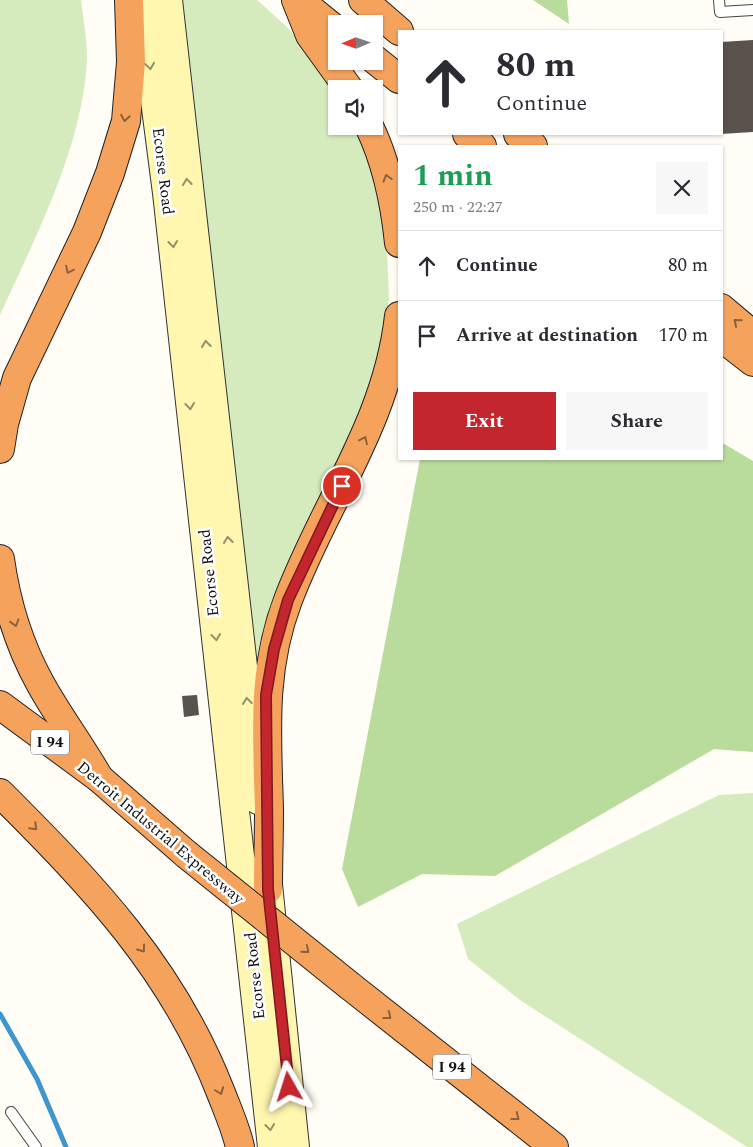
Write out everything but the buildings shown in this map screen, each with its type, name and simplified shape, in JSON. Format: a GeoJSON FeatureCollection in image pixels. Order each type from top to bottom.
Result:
{"type":"FeatureCollection","features":[{"type":"Feature","properties":{"kind":"highway"},"geometry":{"type":"LineString","coordinates":[[0,449],[4,424],[16,378],[87,232],[110,173],[126,121],[131,62],[129,0]]}},
{"type":"Feature","properties":{"kind":"highway"},"geometry":{"type":"LineString","coordinates":[[298,0],[328,24]]}},
{"type":"Feature","properties":{"kind":"highway"},"geometry":{"type":"LineString","coordinates":[[298,0],[310,35],[342,80]]}},
{"type":"Feature","properties":{"kind":"highway"},"geometry":{"type":"LineString","coordinates":[[363,0],[398,30]]}},
{"type":"Feature","properties":{"kind":"highway"},"geometry":{"type":"LineString","coordinates":[[383,67],[398,78]]}},
{"type":"Feature","properties":{"kind":"highway"},"geometry":{"type":"LineString","coordinates":[[373,135],[391,193],[398,237]]}},
{"type":"Feature","properties":{"kind":"highway"},"geometry":{"type":"LineString","coordinates":[[468,135],[481,145]]}},
{"type":"Feature","properties":{"kind":"highway"},"geometry":{"type":"LineString","coordinates":[[519,135],[531,145]]}},
{"type":"Feature","properties":{"kind":"highway"},"geometry":{"type":"LineString","coordinates":[[723,310],[753,335]]}},
{"type":"Feature","properties":{"kind":"highway"},"geometry":{"type":"LineString","coordinates":[[268,889],[266,695],[274,649],[288,600],[367,434],[384,389],[396,341],[398,324]]}},
{"type":"Feature","properties":{"kind":"highway"},"geometry":{"type":"LineString","coordinates":[[723,339],[753,362]]}},
{"type":"Feature","properties":{"kind":"highway"},"geometry":{"type":"LineString","coordinates":[[0,559],[4,588],[19,636],[40,683],[99,778]]}},
{"type":"Feature","properties":{"kind":"highway","name":"Detroit Industrial Expressway"},"geometry":{"type":"LineString","coordinates":[[0,705],[99,778],[186,854],[554,1147]]}},
{"type":"Feature","properties":{"kind":"highway"},"geometry":{"type":"LineString","coordinates":[[0,793],[59,852],[122,922],[167,985],[209,1062],[240,1147]]}},
{"type":"Feature","properties":{"kind":"main road","name":"Ecorse Road"},"geometry":{"type":"LineString","coordinates":[[142,0],[167,193],[272,1147]]}},
{"type":"Feature","properties":{"kind":"main road","name":"Ecorse Road"},"geometry":{"type":"LineString","coordinates":[[168,0],[268,889],[295,1147]]}},
{"type":"Feature","properties":{"kind":"lane"},"geometry":{"type":"LineString","coordinates":[[719,0],[720,12],[753,10]]}},
{"type":"Feature","properties":{"kind":"lane"},"geometry":{"type":"LineString","coordinates":[[11,1112],[36,1147]]}},
{"type":"Feature","properties":{"kind":"green space"},"geometry":{"type":"Polygon","coordinates":[[[0,0],[81,0],[87,57],[84,90],[68,156],[43,222],[0,315],[0,0]]]}},
{"type":"Feature","properties":{"kind":"green space"},"geometry":{"type":"Polygon","coordinates":[[[175,0],[257,0],[286,26],[312,56],[329,80],[328,135],[359,135],[371,164],[383,206],[389,300],[383,344],[376,374],[259,663],[253,663],[175,0]]]}},
{"type":"Feature","properties":{"kind":"green space"},"geometry":{"type":"Polygon","coordinates":[[[533,0],[567,0],[569,24],[533,0]]]}},
{"type":"Feature","properties":{"kind":"green space"},"geometry":{"type":"Polygon","coordinates":[[[723,443],[753,461],[753,752],[714,749],[495,876],[422,874],[358,907],[342,869],[420,460],[723,460],[723,443]]]}},
{"type":"Feature","properties":{"kind":"green space"},"geometry":{"type":"Polygon","coordinates":[[[753,793],[753,1147],[747,1147],[520,1000],[468,959],[457,924],[719,795],[753,793]]]}},
{"type":"Feature","properties":{"kind":"waterway"},"geometry":{"type":"LineString","coordinates":[[0,1014],[37,1079],[66,1147]]}},
{"type":"Feature","properties":{"kind":"route"},"geometry":{"type":"LineString","coordinates":[[289,1087],[268,889],[269,809],[266,695],[274,649],[288,600],[342,486]]}}]}
